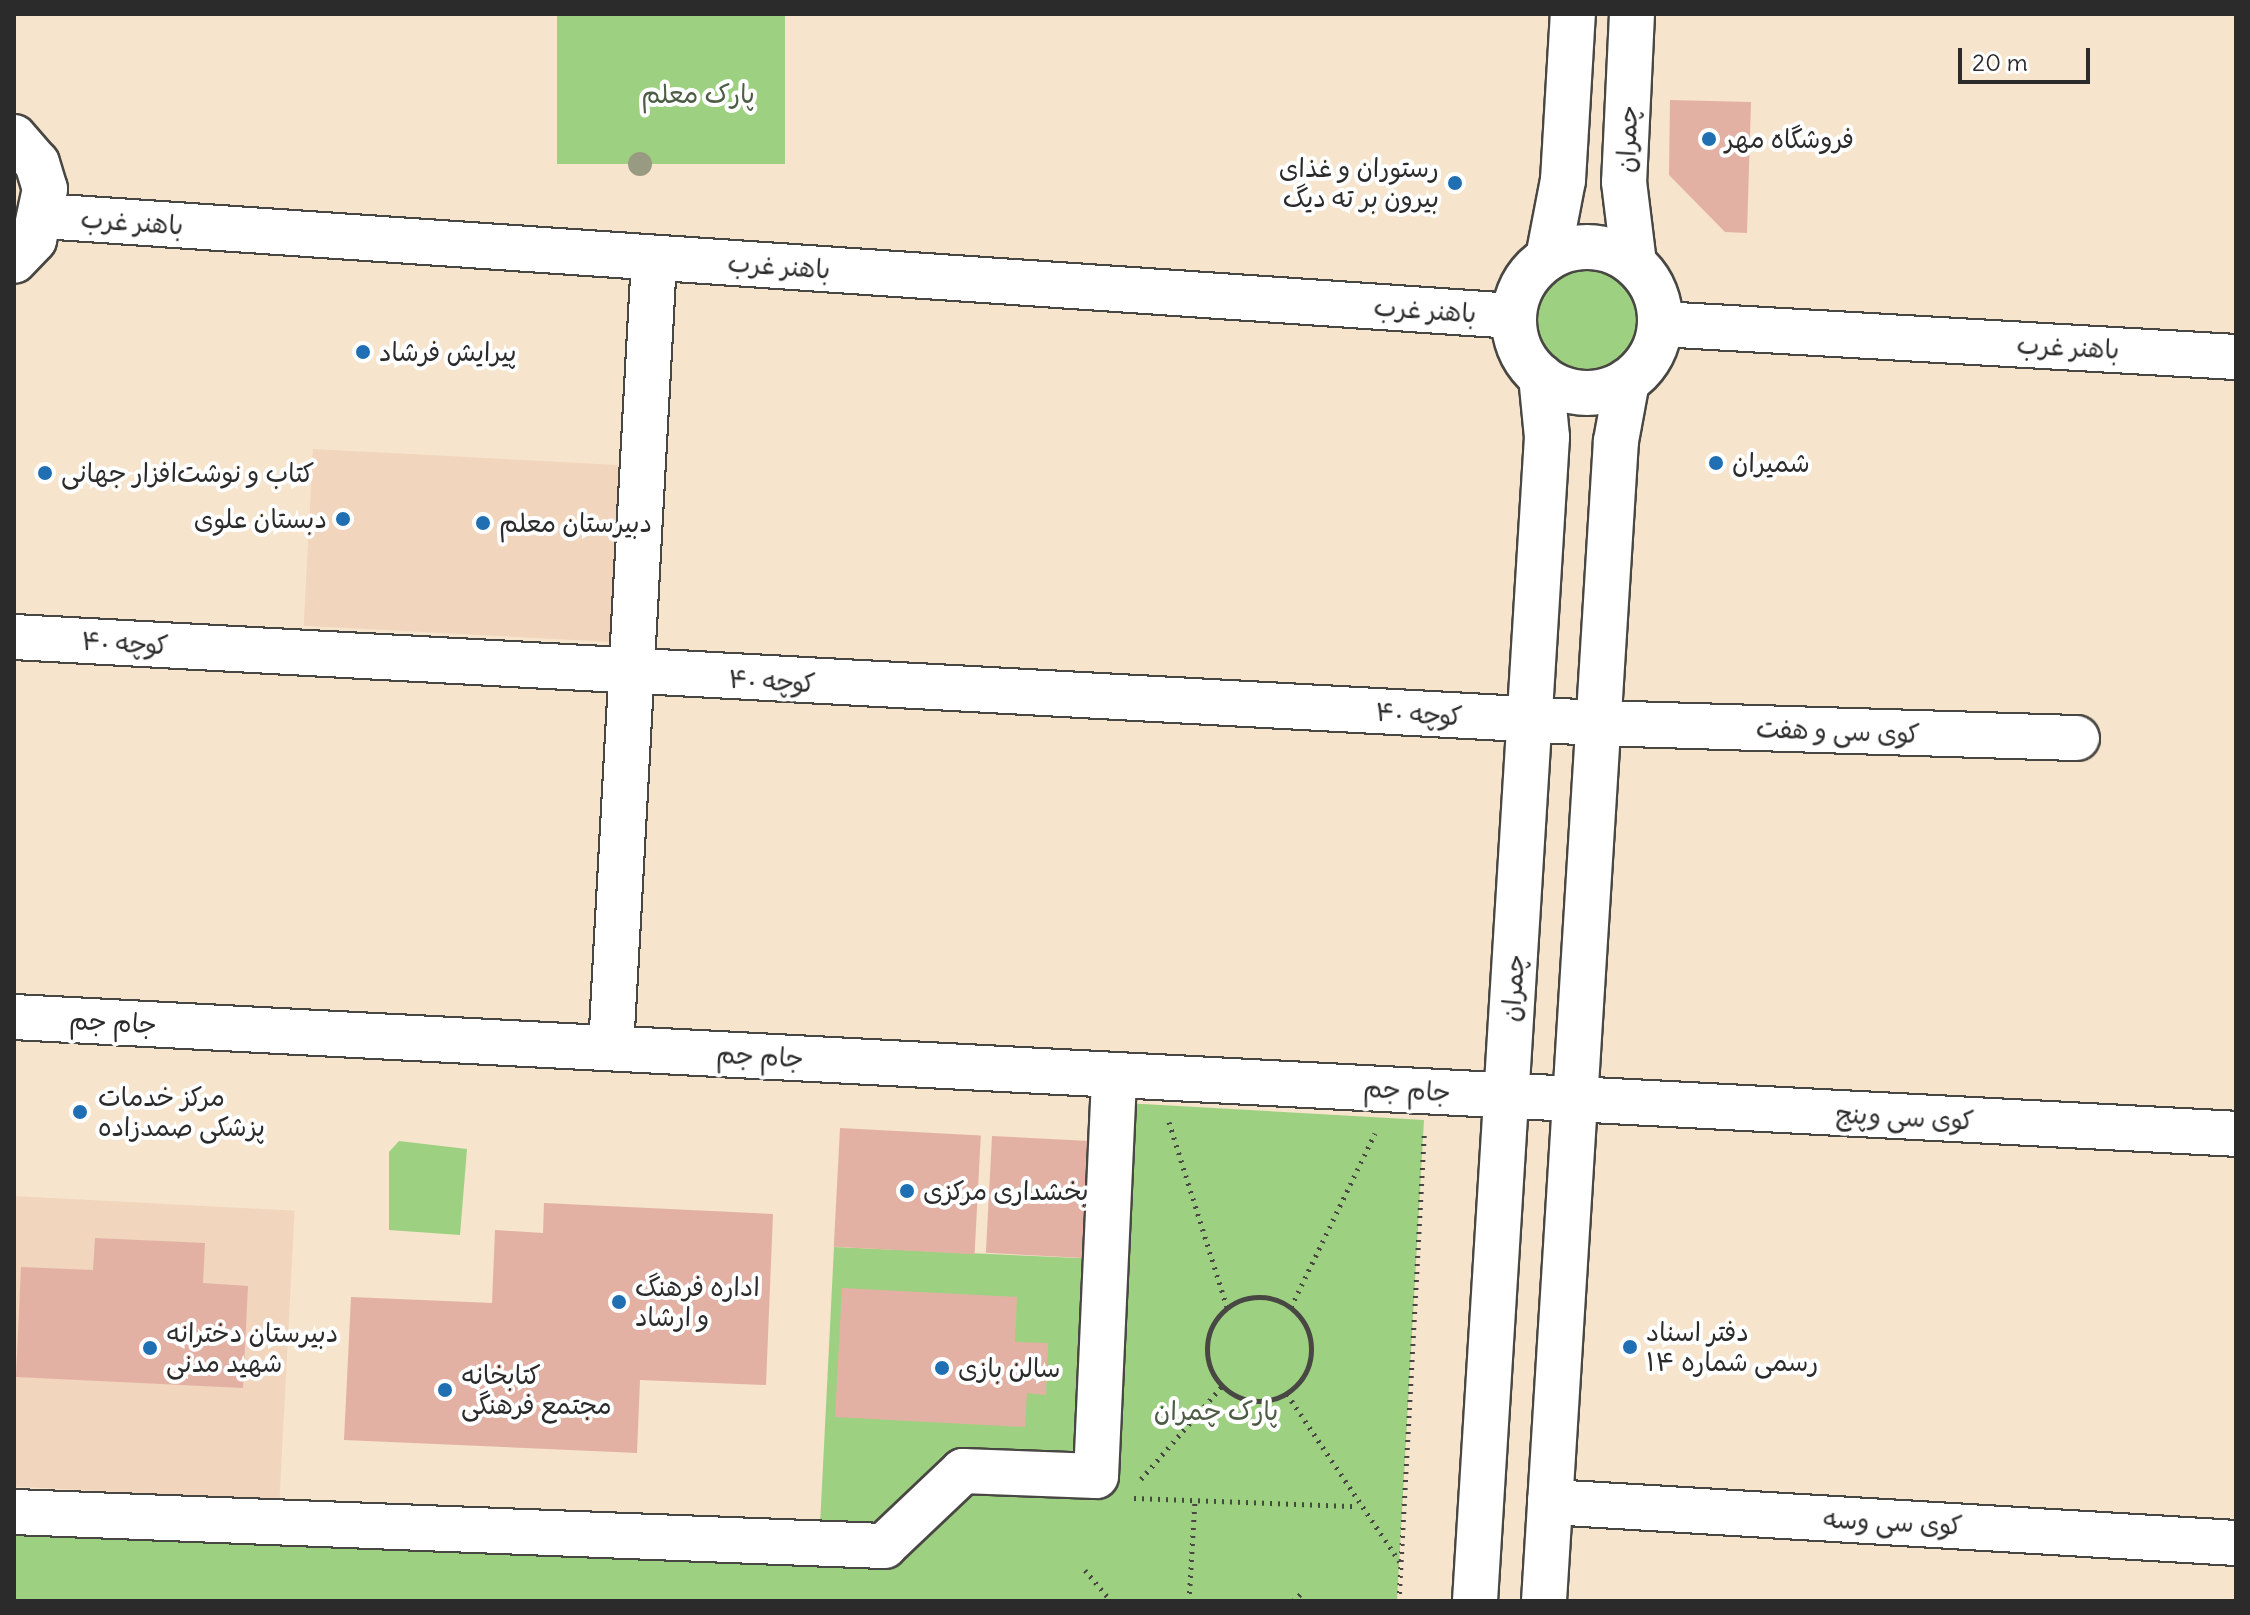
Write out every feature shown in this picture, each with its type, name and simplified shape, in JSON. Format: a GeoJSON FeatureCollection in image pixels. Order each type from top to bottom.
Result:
{"type":"FeatureCollection","features":[{"type":"Feature","properties":{"kind":"street"},"geometry":{"type":"LineString","coordinates":[[1548,258],[1563,180],[1573,14]]}},
{"type":"Feature","properties":{"kind":"street","name":"چمران"},"geometry":{"type":"LineString","coordinates":[[1632,14],[1624,182],[1634,263]]}},
{"type":"Feature","properties":{"kind":"street"},"geometry":{"type":"LineString","coordinates":[[14,137],[37,163],[43,216],[14,261]]}},
{"type":"Feature","properties":{"kind":"street","name":"باهنر غرب"},"geometry":{"type":"LineString","coordinates":[[43,216],[1514,316]]}},
{"type":"Feature","properties":{"kind":"street"},"geometry":{"type":"LineString","coordinates":[[1592,246],[1634,263],[1649,280],[1660,324],[1650,356],[1627,381],[1584,393],[1541,376],[1526,359],[1514,316],[1531,273],[1548,258],[1592,246]]}},
{"type":"Feature","properties":{"kind":"street"},"geometry":{"type":"LineString","coordinates":[[611,1048],[654,258]]}},
{"type":"Feature","properties":{"kind":"street","name":"باهنر غرب"},"geometry":{"type":"LineString","coordinates":[[1660,324],[2236,357]]}},
{"type":"Feature","properties":{"kind":"street","name":"چمران"},"geometry":{"type":"LineString","coordinates":[[1475,1601],[1547,437],[1541,376]]}},
{"type":"Feature","properties":{"kind":"street"},"geometry":{"type":"LineString","coordinates":[[1544,1601],[1616,441],[1627,381]]}},
{"type":"Feature","properties":{"kind":"street","name":"کوچه ۴۰"},"geometry":{"type":"LineString","coordinates":[[14,637],[633,674],[1598,723]]}},
{"type":"Feature","properties":{"kind":"street","name":"کوی سی و هفت"},"geometry":{"type":"LineString","coordinates":[[1598,723],[2077,738]]}},
{"type":"Feature","properties":{"kind":"street","name":"جام جم"},"geometry":{"type":"LineString","coordinates":[[14,1017],[611,1048],[1114,1089],[1575,1099]]}},
{"type":"Feature","properties":{"kind":"street"},"geometry":{"type":"LineString","coordinates":[[14,1512],[884,1546],[963,1471],[1096,1476],[1114,1089]]}},
{"type":"Feature","properties":{"kind":"street","name":"کوی سی وپنج"},"geometry":{"type":"LineString","coordinates":[[1575,1099],[2236,1134]]}},
{"type":"Feature","properties":{"kind":"street","name":"کوی سی وسه"},"geometry":{"type":"LineString","coordinates":[[1550,1502],[2236,1543]]}},
{"type":"Feature","properties":{"kind":"path"},"geometry":{"type":"LineString","coordinates":[[1114,1089],[1164,1106],[1227,1307],[1207,1346],[1222,1386],[1253,1401],[1287,1394],[1312,1352],[1291,1307],[1259,1297],[1227,1307]]}},
{"type":"Feature","properties":{"kind":"path"},"geometry":{"type":"LineString","coordinates":[[1291,1307],[1382,1118]]}},
{"type":"Feature","properties":{"kind":"path"},"geometry":{"type":"LineString","coordinates":[[1399,1601],[1424,1120]]}},
{"type":"Feature","properties":{"kind":"path"},"geometry":{"type":"LineString","coordinates":[[1222,1386],[1125,1497],[1357,1506]]}},
{"type":"Feature","properties":{"kind":"path"},"geometry":{"type":"LineString","coordinates":[[1287,1394],[1357,1506],[1401,1563]]}},
{"type":"Feature","properties":{"kind":"path"},"geometry":{"type":"LineString","coordinates":[[1189,1601],[1195,1500]]}},
{"type":"Feature","properties":{"kind":"path"},"geometry":{"type":"LineString","coordinates":[[1085,1570],[1111,1601]]}},
{"type":"Feature","properties":{"kind":"path"},"geometry":{"type":"LineString","coordinates":[[1293,1601],[1302,1593]]}},
{"type":"Feature","properties":{"kind":"shaded area"},"geometry":{"type":"Polygon","coordinates":[[[313,449],[626,465],[616,642],[304,626],[313,449]]]}},
{"type":"Feature","properties":{"kind":"shaded area","name":"دبیرستان دخترانه شهید مدنی"},"geometry":{"type":"Polygon","coordinates":[[[14,1196],[295,1211],[279,1500],[14,1486],[14,1196]]]}},
{"type":"Feature","properties":{"kind":"green space","name":"پارک معلم"},"geometry":{"type":"Polygon","coordinates":[[[557,14],[785,14],[785,164],[557,164],[557,14]]]}},
{"type":"Feature","properties":{"kind":"green space"},"geometry":{"type":"Polygon","coordinates":[[[1587,268],[1606,272],[1623,283],[1634,300],[1638,319],[1634,338],[1623,355],[1606,366],[1587,370],[1568,366],[1551,355],[1540,338],[1536,319],[1540,300],[1551,283],[1568,272],[1587,268]]]}},
{"type":"Feature","properties":{"kind":"green space","name":"پارک چمران"},"geometry":{"type":"Polygon","coordinates":[[[1107,1102],[1424,1120],[1397,1601],[14,1601],[14,1506],[819,1545],[834,1247],[1101,1259],[1107,1102]]]}},
{"type":"Feature","properties":{"kind":"green space"},"geometry":{"type":"Polygon","coordinates":[[[399,1141],[467,1149],[460,1235],[389,1230],[389,1152],[399,1141]]]}},
{"type":"Feature","properties":{"kind":"building","name":"فروشگاه مهر"},"geometry":{"type":"Polygon","coordinates":[[[1670,100],[1751,102],[1747,233],[1725,232],[1669,175],[1670,100]]]}},
{"type":"Feature","properties":{"kind":"building","name":"بخشداری مرکزی"},"geometry":{"type":"Polygon","coordinates":[[[840,1128],[981,1135],[975,1254],[834,1247],[840,1128]]]}},
{"type":"Feature","properties":{"kind":"building"},"geometry":{"type":"Polygon","coordinates":[[[992,1136],[1099,1142],[1093,1258],[986,1253],[992,1136]]]}},
{"type":"Feature","properties":{"kind":"building"},"geometry":{"type":"Polygon","coordinates":[[[544,1203],[773,1214],[766,1385],[640,1380],[637,1453],[344,1440],[351,1297],[492,1303],[495,1230],[543,1233],[544,1203]]]}},
{"type":"Feature","properties":{"kind":"building"},"geometry":{"type":"Polygon","coordinates":[[[95,1238],[205,1243],[203,1283],[248,1286],[243,1388],[16,1377],[21,1267],[93,1270],[95,1238]]]}},
{"type":"Feature","properties":{"kind":"building","name":"سالن بازی"},"geometry":{"type":"Polygon","coordinates":[[[842,1288],[1017,1297],[1015,1342],[1048,1343],[1046,1395],[1027,1393],[1025,1427],[835,1417],[842,1288]]]}},
{"type":"Feature","properties":{"kind":"place","name":"فروشگاه مهر"},"geometry":{"type":"Point","coordinates":[1709,139]}},
{"type":"Feature","properties":{"kind":"place","name":"رستوران و غذای بیرون بر ته دیگ"},"geometry":{"type":"Point","coordinates":[1455,183]}},
{"type":"Feature","properties":{"kind":"place","name":"پیرایش فرشاد"},"geometry":{"type":"Point","coordinates":[363,352]}},
{"type":"Feature","properties":{"kind":"place","name":"شمیران"},"geometry":{"type":"Point","coordinates":[1716,463]}},
{"type":"Feature","properties":{"kind":"place","name":"کتاب و نوشت‌افزار جهانی"},"geometry":{"type":"Point","coordinates":[45,473]}},
{"type":"Feature","properties":{"kind":"place","name":"دبستان علوی"},"geometry":{"type":"Point","coordinates":[343,519]}},
{"type":"Feature","properties":{"kind":"place","name":"دبیرستان معلم"},"geometry":{"type":"Point","coordinates":[483,523]}},
{"type":"Feature","properties":{"kind":"place","name":"مرکز خدمات پزشکی صمدزاده"},"geometry":{"type":"Point","coordinates":[80,1112]}},
{"type":"Feature","properties":{"kind":"place","name":"بخشداری مرکزی"},"geometry":{"type":"Point","coordinates":[907,1191]}},
{"type":"Feature","properties":{"kind":"place","name":"اداره فرهنگ و ارشاد"},"geometry":{"type":"Point","coordinates":[619,1302]}},
{"type":"Feature","properties":{"kind":"place","name":"دفتر اسناد رسمی شماره ۱۴"},"geometry":{"type":"Point","coordinates":[1630,1347]}},
{"type":"Feature","properties":{"kind":"place","name":"دبیرستان دخترانه شهید مدنی"},"geometry":{"type":"Point","coordinates":[150,1348]}},
{"type":"Feature","properties":{"kind":"place","name":"سالن بازی"},"geometry":{"type":"Point","coordinates":[942,1368]}},
{"type":"Feature","properties":{"kind":"place","name":"کتابخانه مجتمع فرهنگی"},"geometry":{"type":"Point","coordinates":[445,1390]}}]}
